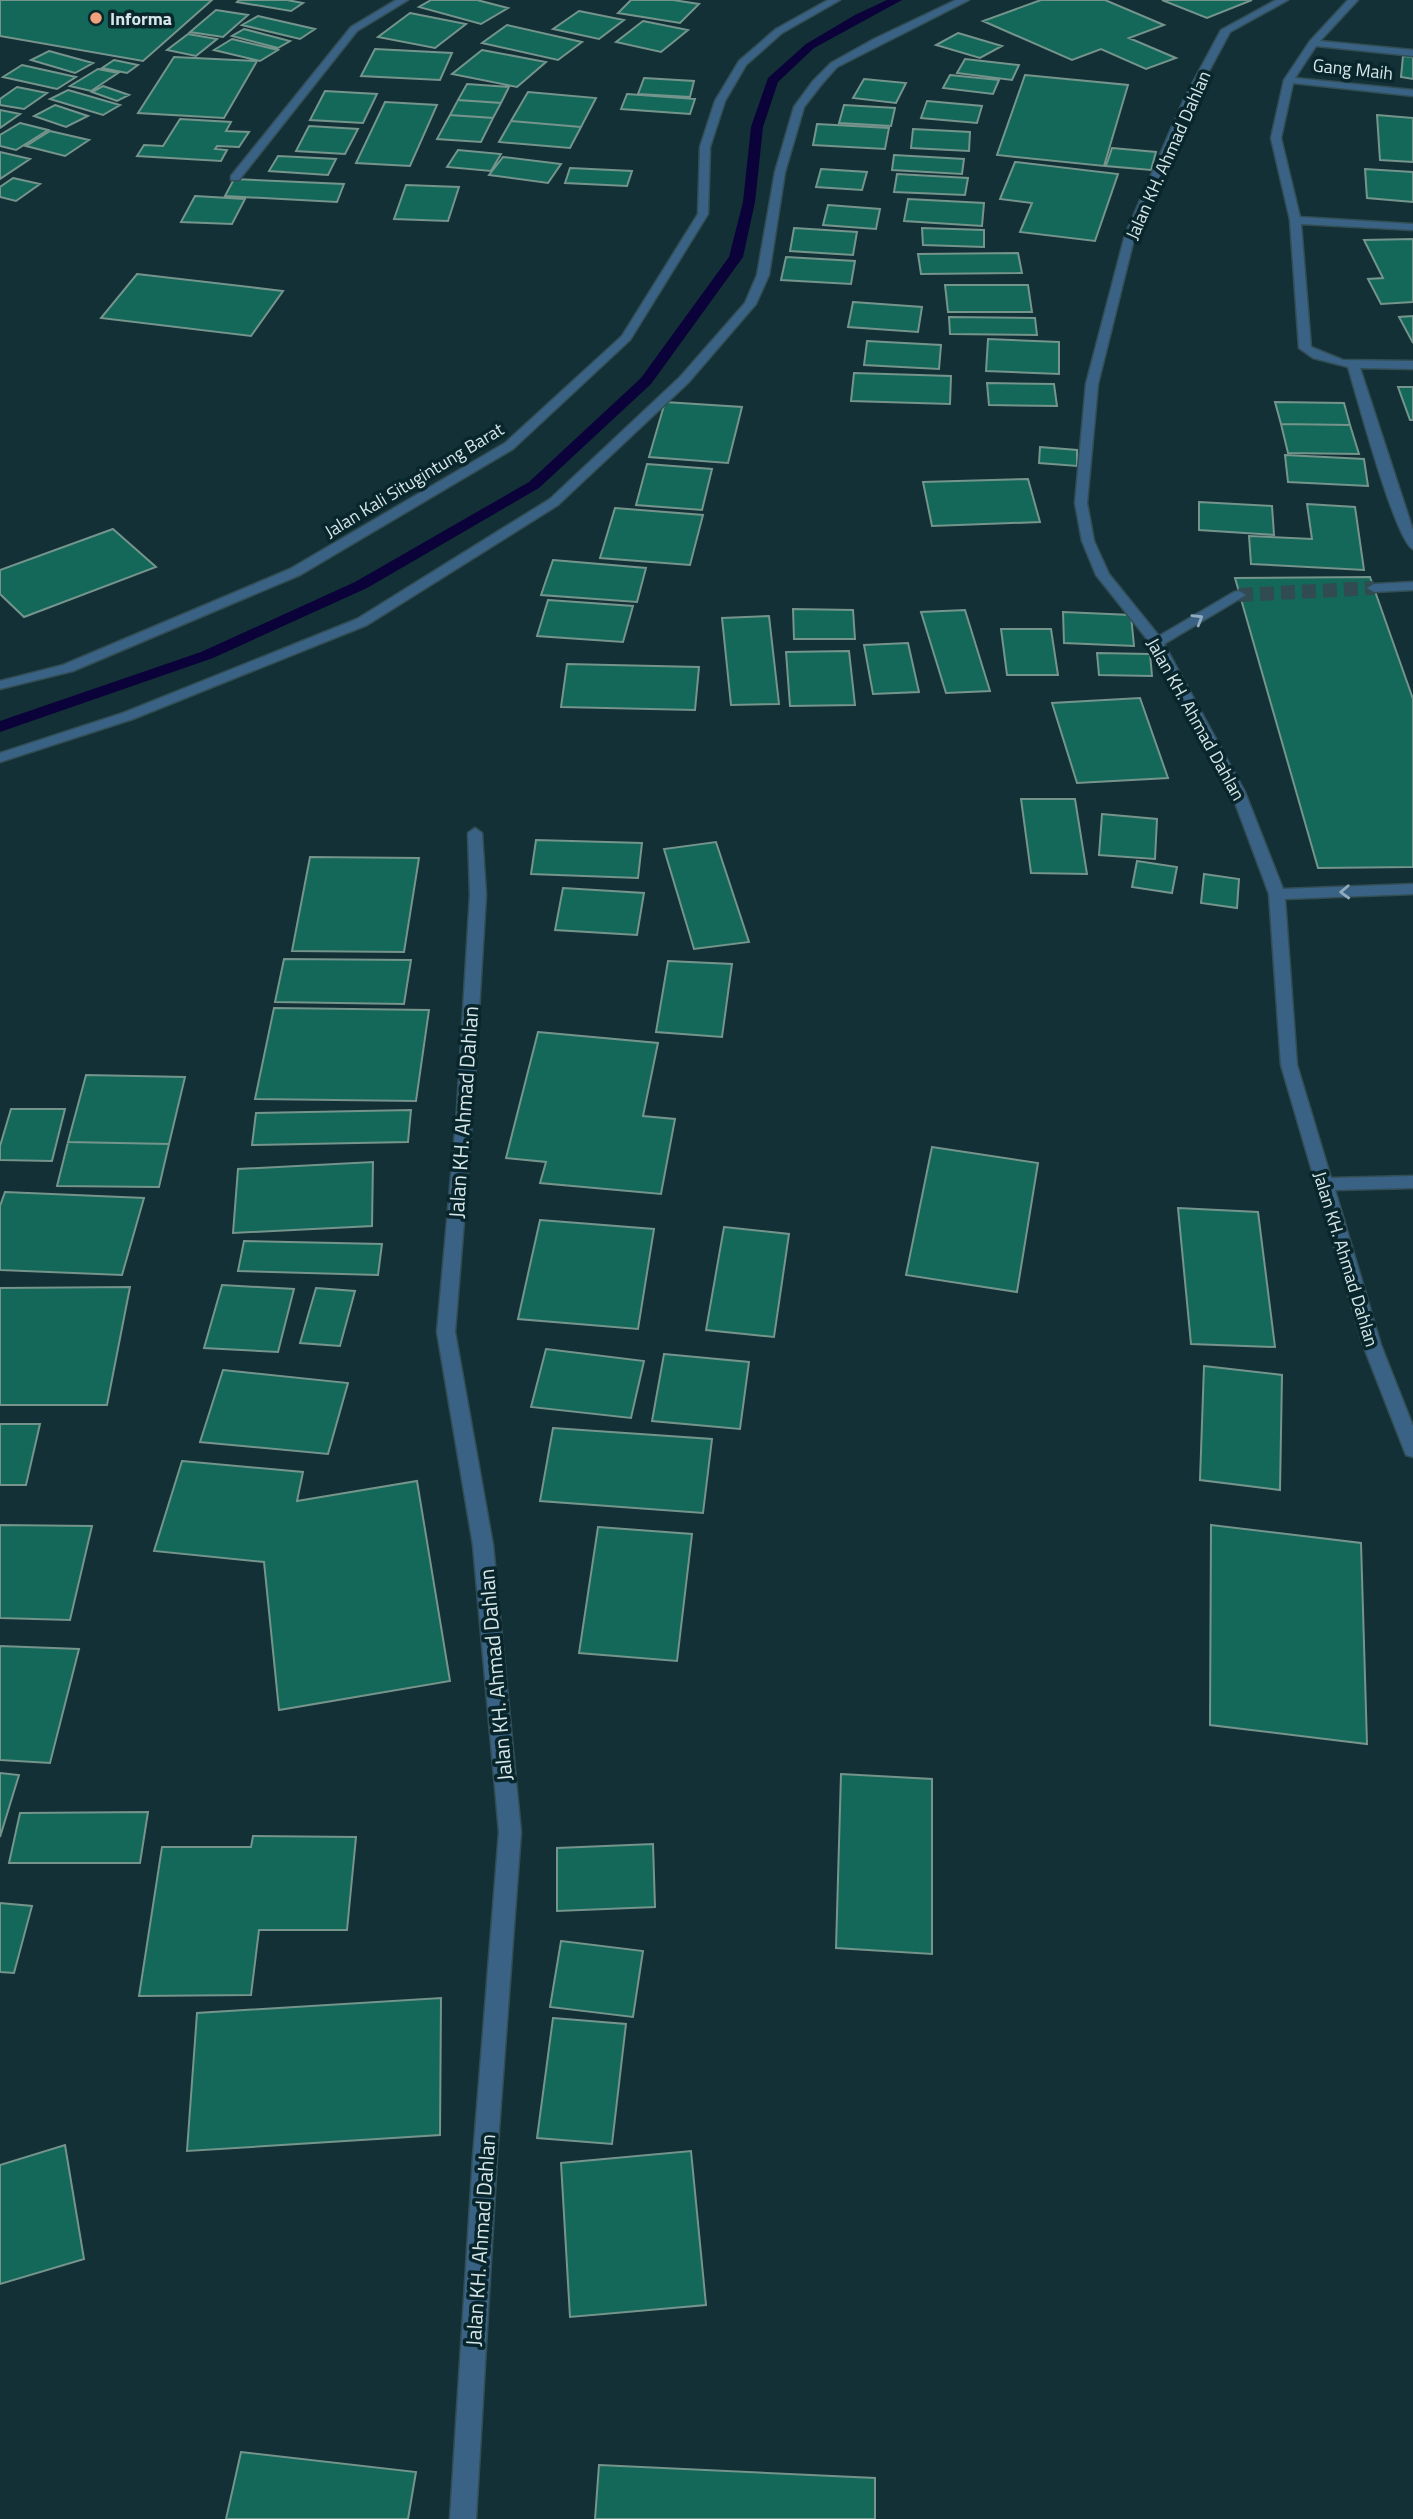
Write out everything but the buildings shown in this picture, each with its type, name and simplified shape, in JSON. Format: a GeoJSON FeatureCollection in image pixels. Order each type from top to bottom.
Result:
{"type":"FeatureCollection","features":[{"type":"Feature","properties":{"kind":"street"},"geometry":{"type":"LineString","coordinates":[[235,178],[354,29],[403,0]]}},
{"type":"Feature","properties":{"kind":"street","name":"Jalan Kali Situgintung Barat"},"geometry":{"type":"LineString","coordinates":[[0,685],[68,668],[295,572],[509,446],[626,338],[703,214],[705,147],[720,101],[742,63],[779,31],[835,0]]}},
{"type":"Feature","properties":{"kind":"street"},"geometry":{"type":"LineString","coordinates":[[936,0],[959,2]]}},
{"type":"Feature","properties":{"kind":"street","name":"Jalan KH. Ahmad Dahlan"},"geometry":{"type":"LineString","coordinates":[[1283,0],[1226,30],[1189,99],[1130,235],[1092,384],[1081,503],[1088,541],[1103,575],[1157,643],[1238,792],[1277,894],[1289,1065],[1372,1345],[1412,1447]]}},
{"type":"Feature","properties":{"kind":"street"},"geometry":{"type":"LineString","coordinates":[[1353,0],[1313,43],[1289,80],[1276,138],[1295,220],[1305,348],[1319,359],[1338,364],[1413,365]]}},
{"type":"Feature","properties":{"kind":"street"},"geometry":{"type":"LineString","coordinates":[[0,758],[128,716],[362,622],[554,502],[684,380],[750,304],[764,275],[780,172],[799,107],[817,83],[834,65],[959,2]]}},
{"type":"Feature","properties":{"kind":"street"},"geometry":{"type":"LineString","coordinates":[[1313,43],[1413,53]]}},
{"type":"Feature","properties":{"kind":"street","name":"Gang Maih"},"geometry":{"type":"LineString","coordinates":[[1289,80],[1413,93]]}},
{"type":"Feature","properties":{"kind":"street"},"geometry":{"type":"LineString","coordinates":[[1295,220],[1413,228]]}},
{"type":"Feature","properties":{"kind":"street"},"geometry":{"type":"LineString","coordinates":[[1353,364],[1398,510],[1413,545]]}},
{"type":"Feature","properties":{"kind":"street"},"geometry":{"type":"LineString","coordinates":[[1374,588],[1413,586]]}},
{"type":"Feature","properties":{"kind":"street"},"geometry":{"type":"LineString","coordinates":[[1157,643],[1239,594]]}},
{"type":"Feature","properties":{"kind":"street","name":"Jalan KH. Ahmad Dahlan"},"geometry":{"type":"LineString","coordinates":[[463,2519],[485,2157],[510,1832],[483,1545],[446,1332],[465,1110],[478,895],[475,833]]}},
{"type":"Feature","properties":{"kind":"street"},"geometry":{"type":"LineString","coordinates":[[1277,894],[1413,890]]}},
{"type":"Feature","properties":{"kind":"street"},"geometry":{"type":"LineString","coordinates":[[1323,1184],[1413,1182]]}},
{"type":"Feature","properties":{"kind":"waterway"},"geometry":{"type":"LineString","coordinates":[[0,727],[207,655],[361,585],[534,485],[646,381],[736,257],[749,202],[757,127],[772,81],[810,46],[859,17],[896,0]]}},
{"type":"Feature","properties":{"kind":"tunnel"},"geometry":{"type":"LineString","coordinates":[[1239,595],[1374,588]]}},
{"type":"Feature","properties":{"kind":"place","name":"Informa"},"geometry":{"type":"Point","coordinates":[96,18]}}]}
